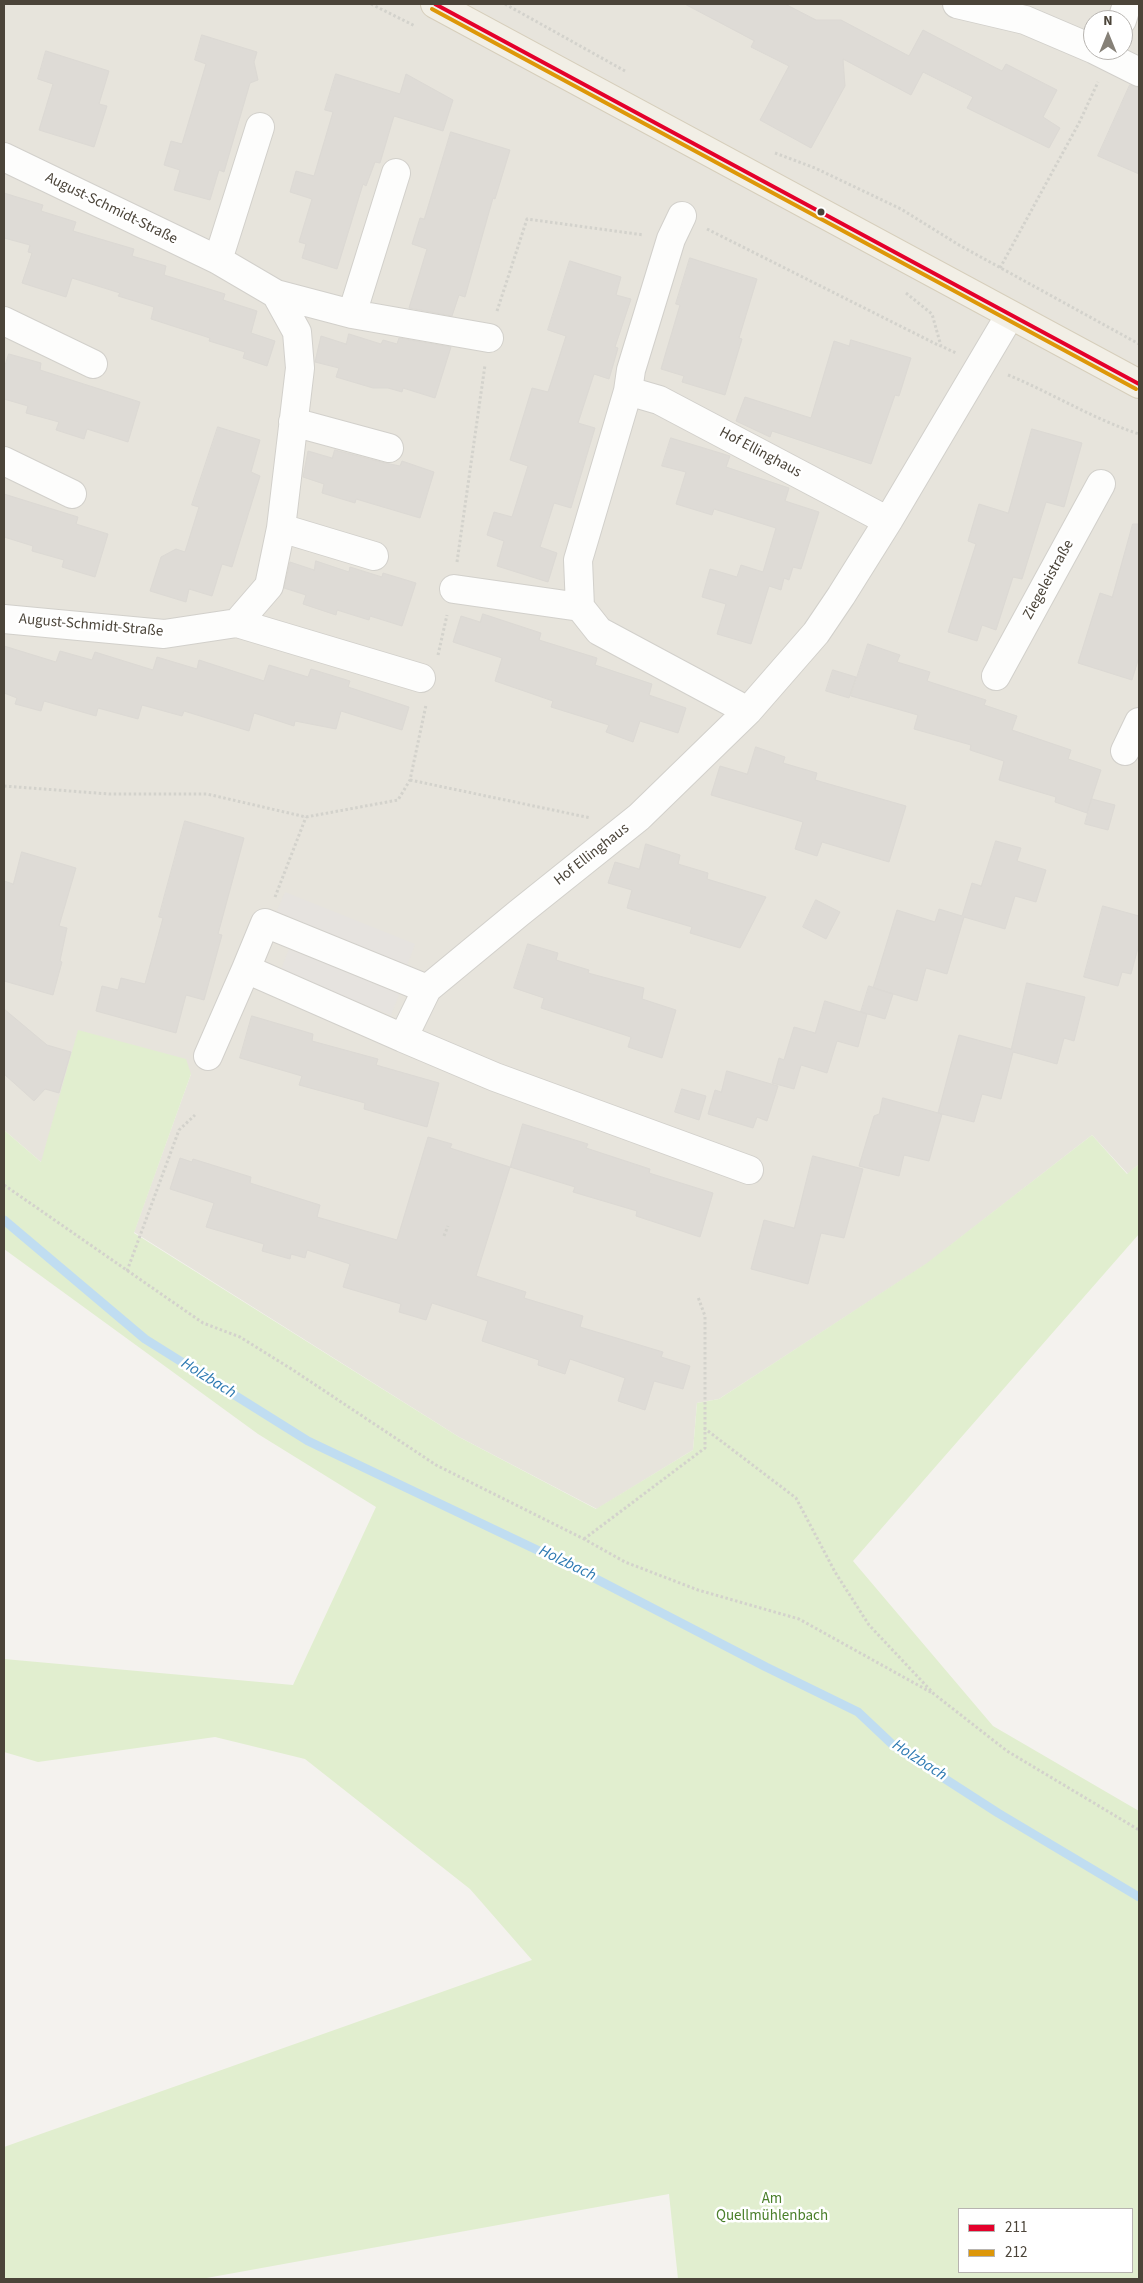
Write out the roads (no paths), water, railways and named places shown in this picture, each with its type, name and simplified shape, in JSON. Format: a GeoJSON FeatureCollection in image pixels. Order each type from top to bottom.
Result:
{"type":"FeatureCollection","features":[{"type":"Feature","properties":{"kind":"main road"},"geometry":{"type":"LineString","coordinates":[[435,4],[1139,384]]}},
{"type":"Feature","properties":{"kind":"street"},"geometry":{"type":"LineString","coordinates":[[957,4],[1025,20],[1083,43]]}},
{"type":"Feature","properties":{"kind":"street"},"geometry":{"type":"LineString","coordinates":[[1118,60],[1139,72]]}},
{"type":"Feature","properties":{"kind":"street"},"geometry":{"type":"LineString","coordinates":[[218,260],[260,127]]}},
{"type":"Feature","properties":{"kind":"street","name":"August-Schmidt-Straße"},"geometry":{"type":"LineString","coordinates":[[4,157],[218,260],[276,294],[352,314],[488,338]]}},
{"type":"Feature","properties":{"kind":"street"},"geometry":{"type":"LineString","coordinates":[[352,314],[396,173]]}},
{"type":"Feature","properties":{"kind":"street"},"geometry":{"type":"LineString","coordinates":[[677,228],[631,370],[628,391],[578,560],[580,607],[599,631],[748,711]]}},
{"type":"Feature","properties":{"kind":"street","name":"August-Schmidt-Straße"},"geometry":{"type":"LineString","coordinates":[[237,623],[270,586],[281,528],[300,368],[298,332],[276,294]]}},
{"type":"Feature","properties":{"kind":"street","name":"Hof Ellinghaus"},"geometry":{"type":"LineString","coordinates":[[403,1038],[428,989],[628,826],[748,711],[816,633],[888,521],[1010,316]]}},
{"type":"Feature","properties":{"kind":"street"},"geometry":{"type":"LineString","coordinates":[[4,321],[94,364]]}},
{"type":"Feature","properties":{"kind":"street","name":"Hof Ellinghaus"},"geometry":{"type":"LineString","coordinates":[[628,391],[659,400],[888,521]]}},
{"type":"Feature","properties":{"kind":"street"},"geometry":{"type":"LineString","coordinates":[[293,422],[389,448]]}},
{"type":"Feature","properties":{"kind":"street"},"geometry":{"type":"LineString","coordinates":[[4,461],[72,494]]}},
{"type":"Feature","properties":{"kind":"street","name":"Ziegeleistraße"},"geometry":{"type":"LineString","coordinates":[[996,676],[1101,484]]}},
{"type":"Feature","properties":{"kind":"street"},"geometry":{"type":"LineString","coordinates":[[281,528],[374,556]]}},
{"type":"Feature","properties":{"kind":"street"},"geometry":{"type":"LineString","coordinates":[[454,589],[580,607]]}},
{"type":"Feature","properties":{"kind":"street","name":"August-Schmidt-Straße"},"geometry":{"type":"LineString","coordinates":[[4,619],[164,634],[237,623],[421,678]]}},
{"type":"Feature","properties":{"kind":"street"},"geometry":{"type":"LineString","coordinates":[[1126,751],[1139,722]]}},
{"type":"Feature","properties":{"kind":"street"},"geometry":{"type":"LineString","coordinates":[[208,1056],[265,923],[428,989]]}},
{"type":"Feature","properties":{"kind":"street"},"geometry":{"type":"LineString","coordinates":[[246,969],[494,1077],[749,1170]]}},
{"type":"Feature","properties":{"kind":"waterway","name":"Holzbach"},"geometry":{"type":"LineString","coordinates":[[4,1220],[145,1339],[308,1441],[575,1568],[766,1667],[858,1712],[894,1746],[998,1813],[1139,1897]]}},
{"type":"Feature","properties":{"kind":"park label","name":"Am Quellmühlenbach"},"geometry":{"type":"Point","coordinates":[772,2208]}}]}
